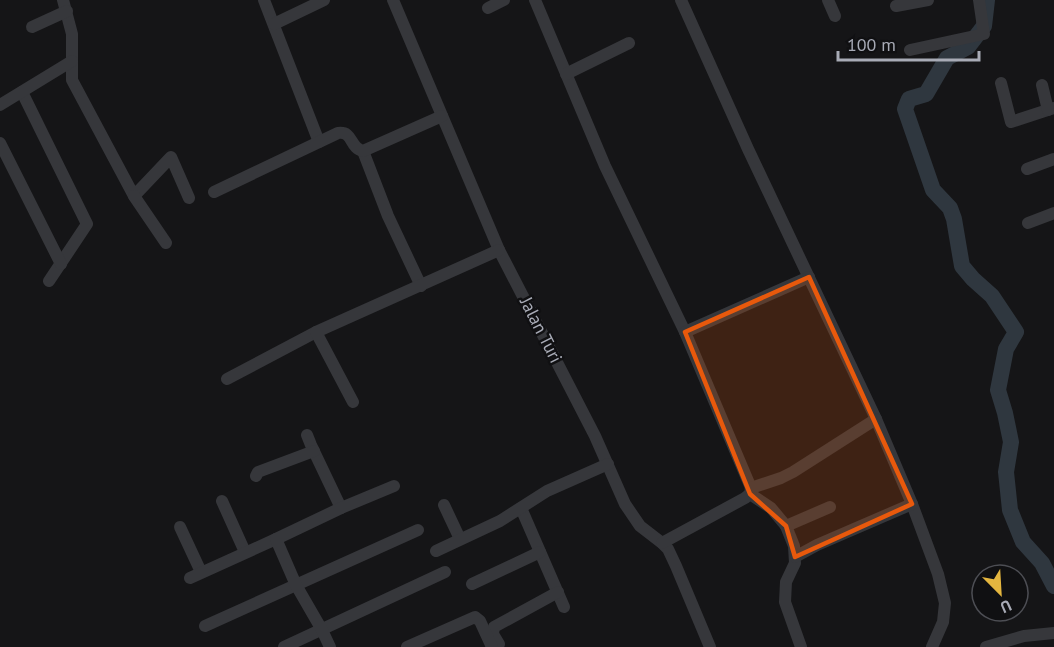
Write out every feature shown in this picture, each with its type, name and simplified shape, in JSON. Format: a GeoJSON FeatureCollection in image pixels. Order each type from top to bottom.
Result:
{"type":"FeatureCollection","features":[{"type":"Feature","properties":{"kind":"street"},"geometry":{"type":"LineString","coordinates":[[264,0],[319,142]]}},
{"type":"Feature","properties":{"kind":"street"},"geometry":{"type":"LineString","coordinates":[[274,24],[324,0]]}},
{"type":"Feature","properties":{"kind":"street","name":"Jalan Turi"},"geometry":{"type":"LineString","coordinates":[[393,0],[499,250],[595,436],[626,504],[640,526],[668,549],[711,647]]}},
{"type":"Feature","properties":{"kind":"street"},"geometry":{"type":"LineString","coordinates":[[488,8],[504,0]]}},
{"type":"Feature","properties":{"kind":"street"},"geometry":{"type":"LineString","coordinates":[[535,0],[605,166],[685,332],[751,491],[771,508],[786,526],[794,546],[795,563],[786,582],[785,602],[801,647]]}},
{"type":"Feature","properties":{"kind":"street"},"geometry":{"type":"LineString","coordinates":[[681,0],[748,149],[876,419],[912,504],[938,574],[945,603],[943,622],[932,647]]}},
{"type":"Feature","properties":{"kind":"street"},"geometry":{"type":"LineString","coordinates":[[828,0],[835,16]]}},
{"type":"Feature","properties":{"kind":"street"},"geometry":{"type":"LineString","coordinates":[[896,6],[928,0]]}},
{"type":"Feature","properties":{"kind":"street"},"geometry":{"type":"LineString","coordinates":[[910,50],[984,34],[979,0]]}},
{"type":"Feature","properties":{"kind":"street"},"geometry":{"type":"LineString","coordinates":[[32,27],[65,6],[72,34],[72,80],[134,196],[166,243]]}},
{"type":"Feature","properties":{"kind":"street"},"geometry":{"type":"LineString","coordinates":[[566,74],[629,43]]}},
{"type":"Feature","properties":{"kind":"street"},"geometry":{"type":"LineString","coordinates":[[0,105],[72,61]]}},
{"type":"Feature","properties":{"kind":"street"},"geometry":{"type":"LineString","coordinates":[[1001,83],[1011,122],[1051,109],[1042,85]]}},
{"type":"Feature","properties":{"kind":"street"},"geometry":{"type":"LineString","coordinates":[[22,92],[87,224],[49,281]]}},
{"type":"Feature","properties":{"kind":"street"},"geometry":{"type":"LineString","coordinates":[[363,151],[442,116]]}},
{"type":"Feature","properties":{"kind":"street"},"geometry":{"type":"LineString","coordinates":[[214,192],[342,132],[349,136],[355,147],[363,151],[388,216],[421,286]]}},
{"type":"Feature","properties":{"kind":"street"},"geometry":{"type":"LineString","coordinates":[[0,143],[61,264]]}},
{"type":"Feature","properties":{"kind":"street"},"geometry":{"type":"LineString","coordinates":[[134,196],[171,157],[189,198]]}},
{"type":"Feature","properties":{"kind":"street"},"geometry":{"type":"LineString","coordinates":[[1027,169],[1054,159]]}},
{"type":"Feature","properties":{"kind":"street"},"geometry":{"type":"LineString","coordinates":[[1028,223],[1054,213]]}},
{"type":"Feature","properties":{"kind":"street"},"geometry":{"type":"LineString","coordinates":[[227,379],[316,332],[499,250]]}},
{"type":"Feature","properties":{"kind":"street"},"geometry":{"type":"LineString","coordinates":[[685,332],[809,277]]}},
{"type":"Feature","properties":{"kind":"street"},"geometry":{"type":"LineString","coordinates":[[316,332],[353,402]]}},
{"type":"Feature","properties":{"kind":"street"},"geometry":{"type":"LineString","coordinates":[[662,543],[745,498],[751,491],[793,472],[876,419]]}},
{"type":"Feature","properties":{"kind":"street"},"geometry":{"type":"LineString","coordinates":[[308,435],[341,508]]}},
{"type":"Feature","properties":{"kind":"street"},"geometry":{"type":"LineString","coordinates":[[256,476],[258,472],[314,451]]}},
{"type":"Feature","properties":{"kind":"street"},"geometry":{"type":"LineString","coordinates":[[436,551],[500,521],[546,491],[608,464]]}},
{"type":"Feature","properties":{"kind":"street"},"geometry":{"type":"LineString","coordinates":[[180,527],[196,575],[394,486]]}},
{"type":"Feature","properties":{"kind":"street"},"geometry":{"type":"LineString","coordinates":[[222,501],[245,552]]}},
{"type":"Feature","properties":{"kind":"street"},"geometry":{"type":"LineString","coordinates":[[795,557],[912,504]]}},
{"type":"Feature","properties":{"kind":"street"},"geometry":{"type":"LineString","coordinates":[[444,505],[460,539]]}},
{"type":"Feature","properties":{"kind":"street"},"geometry":{"type":"LineString","coordinates":[[786,526],[831,507]]}},
{"type":"Feature","properties":{"kind":"street"},"geometry":{"type":"LineString","coordinates":[[522,508],[564,607]]}},
{"type":"Feature","properties":{"kind":"street"},"geometry":{"type":"LineString","coordinates":[[205,626],[418,530]]}},
{"type":"Feature","properties":{"kind":"street"},"geometry":{"type":"LineString","coordinates":[[276,539],[296,585],[330,647]]}},
{"type":"Feature","properties":{"kind":"street"},"geometry":{"type":"LineString","coordinates":[[472,584],[540,552]]}},
{"type":"Feature","properties":{"kind":"street"},"geometry":{"type":"LineString","coordinates":[[284,647],[445,573]]}},
{"type":"Feature","properties":{"kind":"street"},"geometry":{"type":"LineString","coordinates":[[500,647],[494,634],[494,627],[558,592]]}},
{"type":"Feature","properties":{"kind":"street"},"geometry":{"type":"LineString","coordinates":[[407,647],[475,617],[480,621],[492,647]]}},
{"type":"Feature","properties":{"kind":"street"},"geometry":{"type":"LineString","coordinates":[[986,647],[1024,636],[1054,633]]}},
{"type":"Feature","properties":{"kind":"highlighted area"},"geometry":{"type":"Polygon","coordinates":[[[809,277],[912,504],[795,557],[786,526],[750,494],[685,332],[809,277]]]}},
{"type":"Feature","properties":{"kind":"waterway"},"geometry":{"type":"LineString","coordinates":[[987,0],[984,26],[968,47],[947,58],[926,94],[909,99],[905,109],[933,190],[950,208],[954,219],[962,266],[992,296],[1016,332],[1006,349],[998,390],[1011,442],[1006,472],[1010,510],[1023,542],[1042,563],[1054,586]]}}]}
